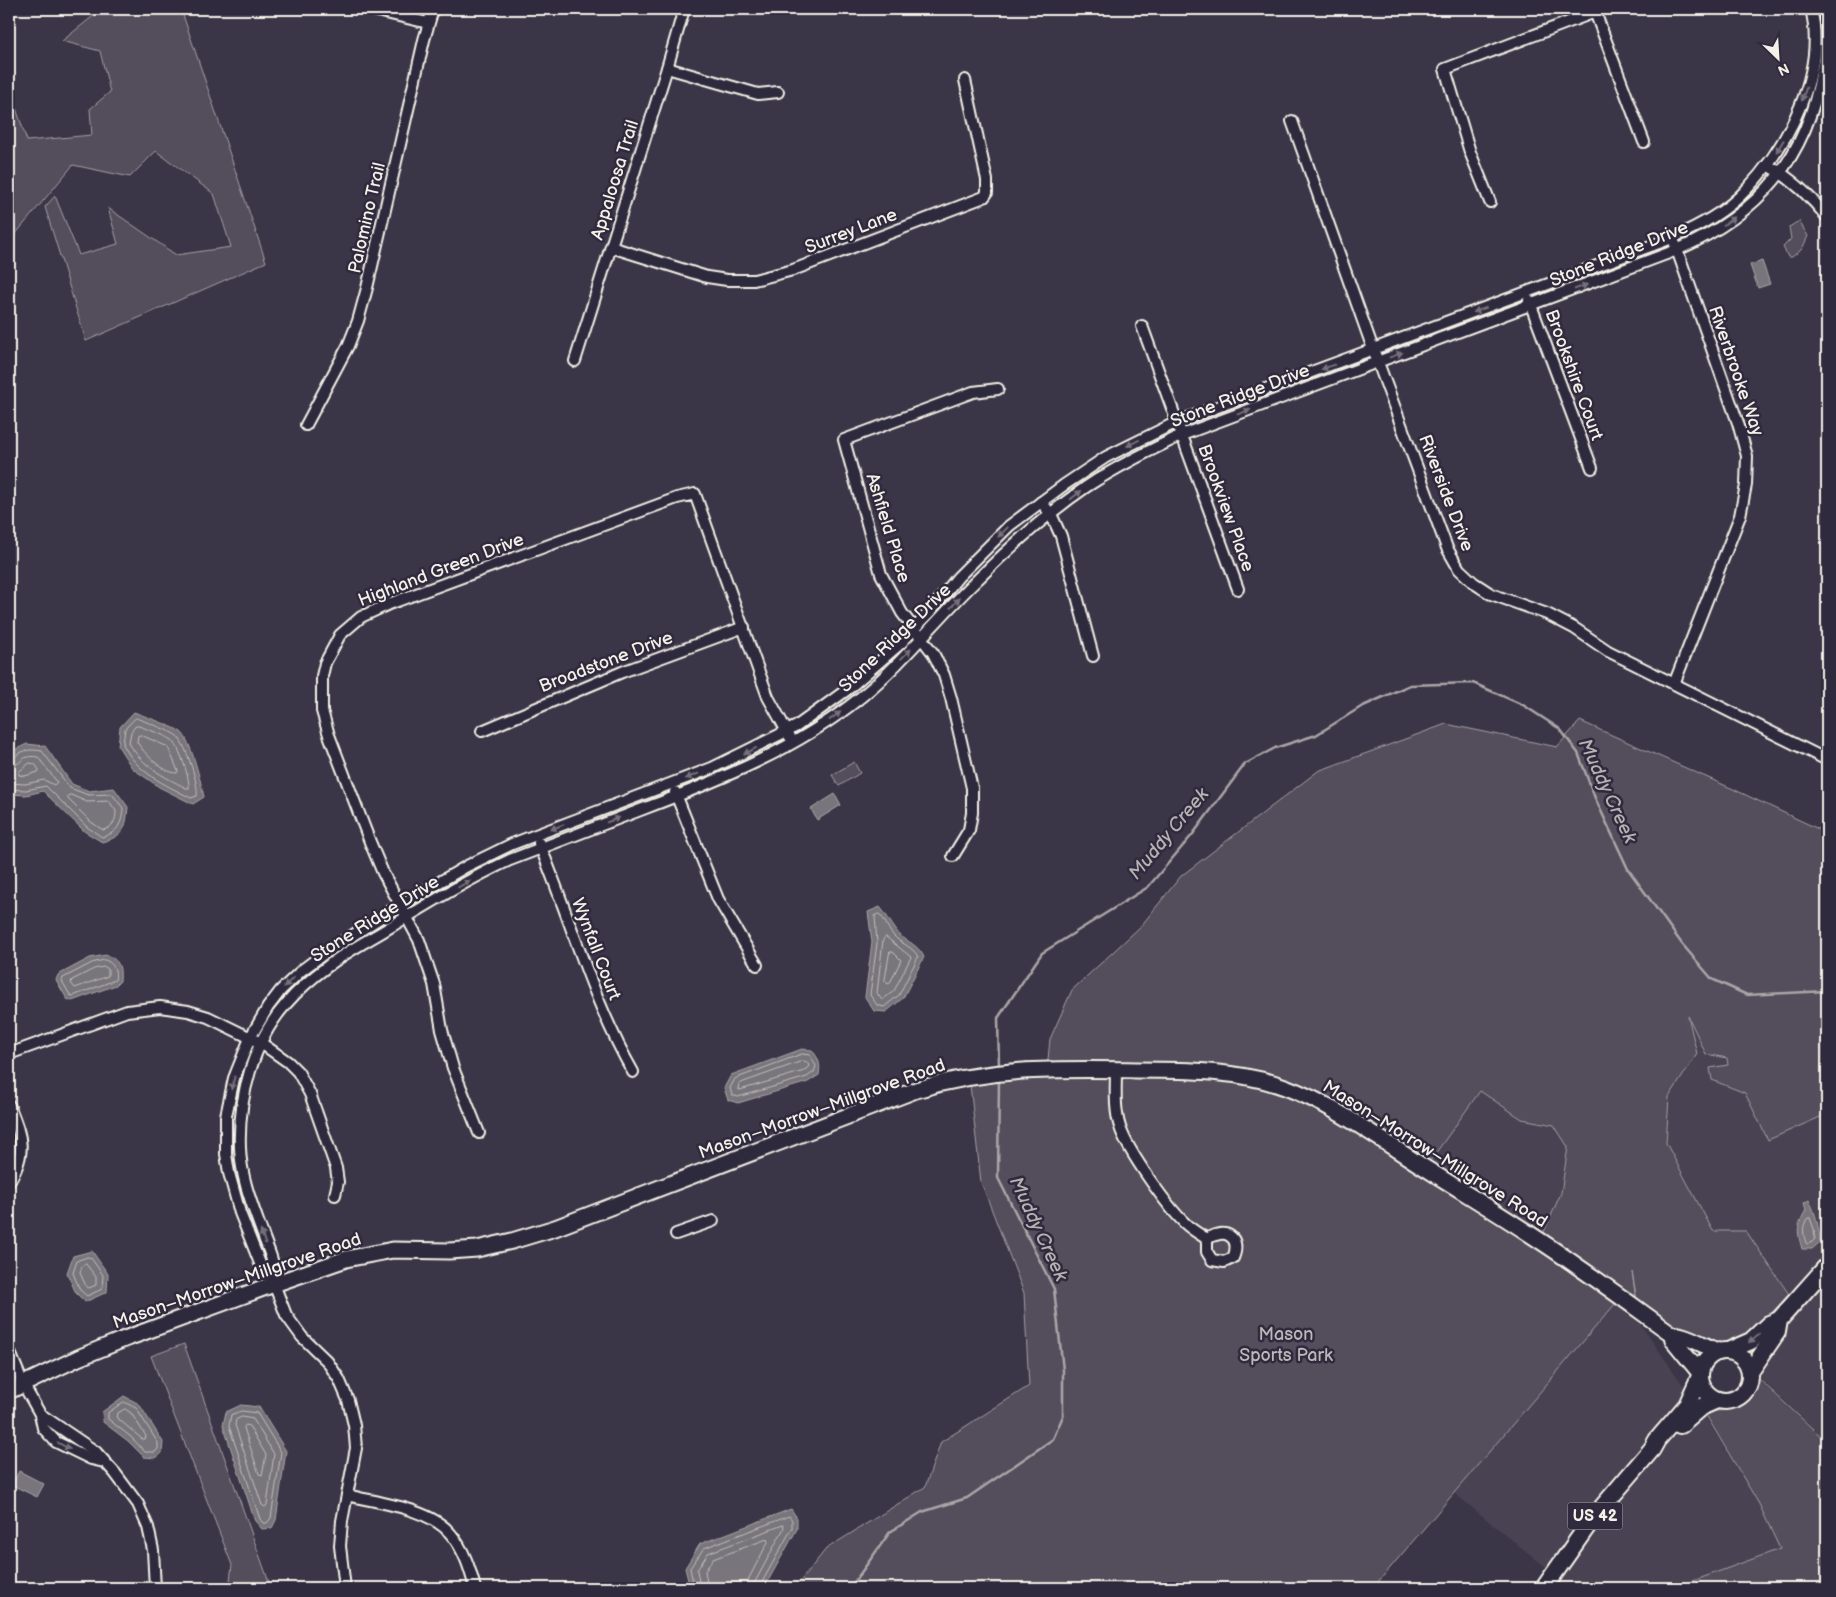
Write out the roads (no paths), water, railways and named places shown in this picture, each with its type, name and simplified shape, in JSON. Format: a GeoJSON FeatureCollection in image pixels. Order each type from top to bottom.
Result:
{"type":"FeatureCollection","features":[{"type":"Feature","properties":{"kind":"main road","name":"US 42"},"geometry":{"type":"LineString","coordinates":[[1544,1588],[1593,1518],[1687,1405],[1705,1361],[1709,1356],[1750,1342],[1769,1324],[1779,1320],[1827,1266]]}},
{"type":"Feature","properties":{"kind":"main road","name":"US 42"},"geometry":{"type":"LineString","coordinates":[[1652,1449],[1662,1444],[1685,1420],[1701,1407],[1717,1400],[1729,1401],[1740,1396],[1747,1386],[1750,1372],[1777,1332],[1779,1320]]}},
{"type":"Feature","properties":{"kind":"main road"},"geometry":{"type":"LineString","coordinates":[[1724,1352],[1742,1358],[1750,1372]]}},
{"type":"Feature","properties":{"kind":"main road"},"geometry":{"type":"LineString","coordinates":[[1700,1374],[1703,1389],[1712,1398],[1717,1400]]}},
{"type":"Feature","properties":{"kind":"street"},"geometry":{"type":"LineString","coordinates":[[369,9],[428,23]]}},
{"type":"Feature","properties":{"kind":"street","name":"Palomino Trail"},"geometry":{"type":"LineString","coordinates":[[306,425],[340,365],[358,321],[368,288],[428,23],[433,9]]}},
{"type":"Feature","properties":{"kind":"street","name":"Appaloosa Trail"},"geometry":{"type":"LineString","coordinates":[[575,361],[684,9]]}},
{"type":"Feature","properties":{"kind":"street","name":"Stone Ridge Drive"},"geometry":{"type":"LineString","coordinates":[[274,1284],[261,1266],[240,1213],[229,1174],[226,1154],[226,1132],[229,1100],[234,1078],[250,1038],[271,1002],[302,970],[400,905],[487,856],[536,835],[727,762],[787,732],[848,689],[901,643],[958,577],[1009,526],[1106,457],[1177,422],[1694,229],[1723,210],[1746,191],[1779,149],[1796,116],[1808,82],[1814,37],[1811,9]]}},
{"type":"Feature","properties":{"kind":"street","name":"Stone Ridge Drive"},"geometry":{"type":"LineString","coordinates":[[274,1284],[272,1262],[246,1188],[240,1150],[242,1102],[247,1079],[261,1043],[273,1020],[286,1004],[315,976],[330,964],[407,917],[491,869],[735,773],[794,742],[828,721],[862,696],[1026,533],[1086,487],[1132,460],[1182,435],[1378,361],[1532,306],[1677,250],[1727,224],[1758,198],[1797,148],[1819,90],[1825,63],[1827,44],[1824,9]]}},
{"type":"Feature","properties":{"kind":"street"},"geometry":{"type":"LineString","coordinates":[[1490,202],[1470,152],[1445,69],[1599,10],[1644,142]]}},
{"type":"Feature","properties":{"kind":"street"},"geometry":{"type":"LineString","coordinates":[[1812,60],[1825,63]]}},
{"type":"Feature","properties":{"kind":"street"},"geometry":{"type":"LineString","coordinates":[[667,68],[744,92],[764,95],[778,92]]}},
{"type":"Feature","properties":{"kind":"street","name":"Surrey Lane"},"geometry":{"type":"LineString","coordinates":[[611,247],[707,277],[727,280],[754,280],[793,270],[984,197],[987,193],[987,180],[965,80]]}},
{"type":"Feature","properties":{"kind":"street","name":"Riverside Drive"},"geometry":{"type":"LineString","coordinates":[[1292,121],[1373,349],[1447,548],[1459,569],[1474,583],[1491,594],[1514,601],[1554,618],[1574,628],[1608,651],[1827,760]]}},
{"type":"Feature","properties":{"kind":"street"},"geometry":{"type":"LineString","coordinates":[[1767,165],[1780,172],[1799,188],[1827,217]]}},
{"type":"Feature","properties":{"kind":"street","name":"Riverbrooke Way"},"geometry":{"type":"LineString","coordinates":[[1672,238],[1738,423],[1747,456],[1746,485],[1740,516],[1674,684]]}},
{"type":"Feature","properties":{"kind":"street","name":"Brookshire Court"},"geometry":{"type":"LineString","coordinates":[[1525,293],[1532,306],[1592,468]]}},
{"type":"Feature","properties":{"kind":"street","name":"Brookview Place"},"geometry":{"type":"LineString","coordinates":[[1142,326],[1238,589]]}},
{"type":"Feature","properties":{"kind":"street","name":"Ashfield Place"},"geometry":{"type":"LineString","coordinates":[[953,856],[969,830],[972,813],[972,788],[944,675],[926,643],[902,613],[881,574],[844,440],[973,392],[998,389]]}},
{"type":"Feature","properties":{"kind":"street","name":"Highland Green Drive"},"geometry":{"type":"LineString","coordinates":[[479,1133],[444,1040],[434,984],[419,940],[383,873],[329,735],[322,710],[324,663],[340,635],[361,617],[389,604],[677,498],[695,494],[768,697],[794,742]]}},
{"type":"Feature","properties":{"kind":"street"},"geometry":{"type":"LineString","coordinates":[[1041,502],[1051,514],[1064,545],[1093,656]]}},
{"type":"Feature","properties":{"kind":"street","name":"Broadstone Drive"},"geometry":{"type":"LineString","coordinates":[[482,731],[612,675],[744,627]]}},
{"type":"Feature","properties":{"kind":"street"},"geometry":{"type":"LineString","coordinates":[[672,784],[715,892],[756,965]]}},
{"type":"Feature","properties":{"kind":"street","name":"Wynfall Court"},"geometry":{"type":"LineString","coordinates":[[536,835],[596,998],[616,1043],[632,1072]]}},
{"type":"Feature","properties":{"kind":"street"},"geometry":{"type":"LineString","coordinates":[[9,1054],[113,1015],[143,1008],[176,1009],[208,1017],[261,1043],[288,1062],[305,1083],[336,1168],[338,1182],[335,1195]]}},
{"type":"Feature","properties":{"kind":"street"},"geometry":{"type":"LineString","coordinates":[[1116,1070],[1118,1118],[1122,1133],[1131,1151],[1168,1203],[1188,1226],[1207,1239]]}},
{"type":"Feature","properties":{"kind":"street","name":"Mason–Morrow–Millgrove Road"},"geometry":{"type":"LineString","coordinates":[[9,1391],[78,1358],[122,1340],[346,1259],[393,1250],[449,1251],[477,1249],[533,1235],[678,1182],[916,1090],[969,1076],[1017,1071],[1116,1070],[1202,1072],[1236,1076],[1283,1087],[1309,1097],[1374,1135],[1534,1237],[1672,1334],[1680,1334],[1705,1347],[1724,1352]]}},
{"type":"Feature","properties":{"kind":"street"},"geometry":{"type":"LineString","coordinates":[[9,1105],[19,1131],[22,1149],[16,1170],[9,1182]]}},
{"type":"Feature","properties":{"kind":"street"},"geometry":{"type":"LineString","coordinates":[[676,1234],[713,1220]]}},
{"type":"Feature","properties":{"kind":"street"},"geometry":{"type":"LineString","coordinates":[[274,1284],[292,1325],[327,1361],[339,1379],[348,1400],[354,1425],[356,1448],[342,1521],[340,1546],[345,1588]]}},
{"type":"Feature","properties":{"kind":"street","name":"Mason–Morrow–Millgrove Road"},"geometry":{"type":"LineString","coordinates":[[1672,1334],[1673,1340],[1700,1374]]}},
{"type":"Feature","properties":{"kind":"street"},"geometry":{"type":"LineString","coordinates":[[9,1350],[23,1384],[40,1414],[43,1428],[56,1442],[92,1459],[104,1462],[138,1504],[148,1528],[153,1550],[155,1588]]}},
{"type":"Feature","properties":{"kind":"street"},"geometry":{"type":"LineString","coordinates":[[348,1495],[414,1512],[435,1520],[450,1532],[460,1547],[469,1565],[475,1588]]}},
{"type":"Feature","properties":{"kind":"water"},"geometry":{"type":"Polygon","coordinates":[[[1762,261],[1770,284],[1758,288],[1750,265],[1762,261]]]}},
{"type":"Feature","properties":{"kind":"water"},"geometry":{"type":"Polygon","coordinates":[[[134,712],[181,732],[185,737],[195,762],[204,797],[193,804],[159,787],[132,768],[118,746],[120,727],[134,712]]]}},
{"type":"Feature","properties":{"kind":"water"},"geometry":{"type":"Polygon","coordinates":[[[27,744],[45,746],[72,784],[89,791],[114,788],[128,807],[125,826],[122,831],[115,837],[102,842],[84,831],[43,791],[26,795],[9,794],[9,758],[14,750],[27,744]]]}},
{"type":"Feature","properties":{"kind":"water"},"geometry":{"type":"Polygon","coordinates":[[[835,794],[841,805],[817,820],[811,809],[835,794]]]}},
{"type":"Feature","properties":{"kind":"water"},"geometry":{"type":"Polygon","coordinates":[[[880,907],[899,934],[917,948],[924,957],[903,998],[886,1012],[874,1011],[865,997],[872,942],[868,912],[880,907]]]}},
{"type":"Feature","properties":{"kind":"water"},"geometry":{"type":"Polygon","coordinates":[[[106,955],[114,959],[119,965],[120,981],[116,985],[72,1001],[67,999],[56,980],[58,975],[90,958],[106,955]]]}},
{"type":"Feature","properties":{"kind":"water"},"geometry":{"type":"Polygon","coordinates":[[[802,1049],[812,1050],[816,1056],[820,1065],[819,1075],[808,1082],[738,1103],[728,1100],[724,1088],[731,1075],[802,1049]]]}},
{"type":"Feature","properties":{"kind":"water"},"geometry":{"type":"Polygon","coordinates":[[[1809,1200],[1817,1221],[1820,1242],[1812,1249],[1802,1249],[1798,1229],[1806,1210],[1804,1203],[1809,1200]]]}},
{"type":"Feature","properties":{"kind":"water"},"geometry":{"type":"Polygon","coordinates":[[[92,1251],[108,1274],[107,1292],[85,1302],[76,1293],[67,1273],[73,1256],[92,1251]]]}},
{"type":"Feature","properties":{"kind":"water"},"geometry":{"type":"Polygon","coordinates":[[[124,1396],[139,1404],[163,1442],[162,1453],[156,1458],[144,1457],[128,1441],[103,1422],[102,1412],[124,1396]]]}},
{"type":"Feature","properties":{"kind":"water"},"geometry":{"type":"Polygon","coordinates":[[[241,1405],[259,1407],[286,1451],[276,1520],[272,1528],[262,1529],[255,1521],[223,1425],[226,1412],[241,1405]]]}},
{"type":"Feature","properties":{"kind":"water"},"geometry":{"type":"Polygon","coordinates":[[[19,1471],[44,1484],[37,1497],[12,1485],[19,1471]]]}},
{"type":"Feature","properties":{"kind":"water"},"geometry":{"type":"Polygon","coordinates":[[[791,1509],[797,1518],[797,1529],[764,1588],[690,1588],[685,1568],[700,1544],[791,1509]]]}},
{"type":"Feature","properties":{"kind":"waterway","name":"Muddy Creek"},"geometry":{"type":"LineString","coordinates":[[999,1067],[998,1018],[1042,953],[1148,887],[1193,834],[1245,764],[1275,748],[1316,735],[1361,707],[1410,685],[1473,683],[1523,705],[1560,729],[1578,753],[1595,798],[1628,869],[1682,944],[1712,979],[1747,995],[1827,991]]}},
{"type":"Feature","properties":{"kind":"waterway","name":"Muddy Creek"},"geometry":{"type":"LineString","coordinates":[[850,1588],[890,1532],[922,1512],[967,1498],[1053,1439],[1063,1416],[1063,1370],[1054,1289],[998,1178],[999,1078]]}},
{"type":"Feature","properties":{"kind":"park label","name":"Mason Sports Park"},"geometry":{"type":"Point","coordinates":[1286,1344]}}]}
